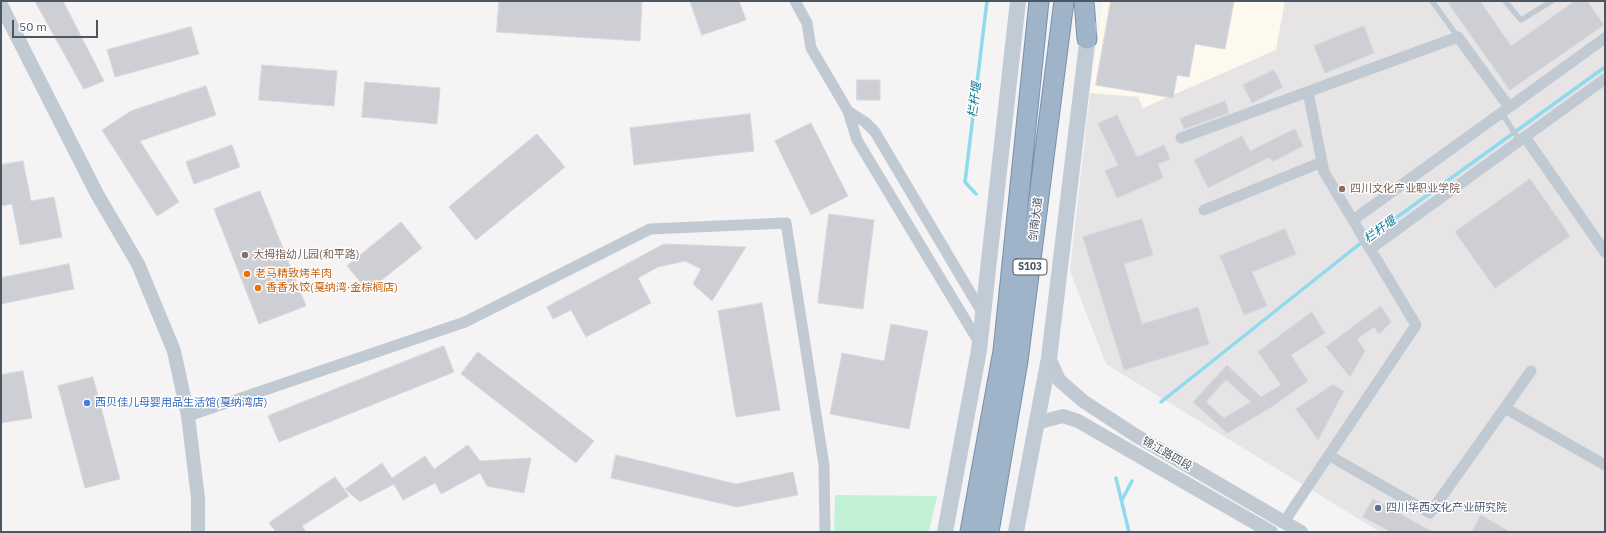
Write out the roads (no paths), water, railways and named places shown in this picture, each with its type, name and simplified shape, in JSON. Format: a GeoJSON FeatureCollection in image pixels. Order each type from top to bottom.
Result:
{"type":"FeatureCollection","features":[{"type":"Feature","properties":{"kind":"highway","name":"剑南大道"},"geometry":{"type":"LineString","coordinates":[[970,532],[1003,351],[1039,1]]}},
{"type":"Feature","properties":{"kind":"highway","name":"剑南大道"},"geometry":{"type":"LineString","coordinates":[[989,532],[1018,361],[1064,1]]}},
{"type":"Feature","properties":{"kind":"highway"},"geometry":{"type":"LineString","coordinates":[[1084,1],[1087,39]]}},
{"type":"Feature","properties":{"kind":"main road"},"geometry":{"type":"LineString","coordinates":[[945,532],[980,344],[1018,1]]}},
{"type":"Feature","properties":{"kind":"main road"},"geometry":{"type":"LineString","coordinates":[[1016,532],[1048,358],[1092,1]]}},
{"type":"Feature","properties":{"kind":"street"},"geometry":{"type":"LineString","coordinates":[[795,1],[807,23],[811,48],[848,112],[857,140],[980,344]]}},
{"type":"Feature","properties":{"kind":"street"},"geometry":{"type":"LineString","coordinates":[[1,5],[97,194],[138,264],[174,351],[188,416],[198,498],[198,532]]}},
{"type":"Feature","properties":{"kind":"street"},"geometry":{"type":"LineString","coordinates":[[1181,138],[1458,37],[1505,110]]}},
{"type":"Feature","properties":{"kind":"street"},"geometry":{"type":"LineString","coordinates":[[1353,220],[1605,38]]}},
{"type":"Feature","properties":{"kind":"street"},"geometry":{"type":"LineString","coordinates":[[1370,248],[1605,79]]}},
{"type":"Feature","properties":{"kind":"street"},"geometry":{"type":"LineString","coordinates":[[1284,522],[1330,456],[1416,325],[1324,172],[1308,92]]}},
{"type":"Feature","properties":{"kind":"street"},"geometry":{"type":"LineString","coordinates":[[848,112],[865,122],[875,132],[983,314]]}},
{"type":"Feature","properties":{"kind":"street"},"geometry":{"type":"LineString","coordinates":[[1521,138],[1605,252]]}},
{"type":"Feature","properties":{"kind":"street"},"geometry":{"type":"LineString","coordinates":[[1204,210],[1322,162]]}},
{"type":"Feature","properties":{"kind":"street"},"geometry":{"type":"LineString","coordinates":[[188,416],[465,322],[650,229],[786,223],[824,465],[825,532]]}},
{"type":"Feature","properties":{"kind":"street","name":"锦江路四段"},"geometry":{"type":"LineString","coordinates":[[1048,358],[1059,380],[1082,401],[1135,435],[1301,532]]}},
{"type":"Feature","properties":{"kind":"street"},"geometry":{"type":"LineString","coordinates":[[1330,456],[1430,512],[1531,371]]}},
{"type":"Feature","properties":{"kind":"street"},"geometry":{"type":"LineString","coordinates":[[1505,408],[1605,465]]}},
{"type":"Feature","properties":{"kind":"street","name":"锦江路四段"},"geometry":{"type":"LineString","coordinates":[[1036,423],[1063,416],[1078,421],[1271,532]]}},
{"type":"Feature","properties":{"kind":"lane"},"geometry":{"type":"LineString","coordinates":[[1432,1],[1458,37]]}},
{"type":"Feature","properties":{"kind":"lane"},"geometry":{"type":"LineString","coordinates":[[1505,1],[1521,20],[1552,1]]}},
{"type":"Feature","properties":{"kind":"lane"},"geometry":{"type":"LineString","coordinates":[[1505,110],[1509,124],[1521,138]]}},
{"type":"Feature","properties":{"kind":"waterway","name":"栏杆堰"},"geometry":{"type":"LineString","coordinates":[[976,194],[965,182],[987,1]]}},
{"type":"Feature","properties":{"kind":"waterway","name":"栏杆堰"},"geometry":{"type":"LineString","coordinates":[[1161,402],[1357,246],[1605,67]]}},
{"type":"Feature","properties":{"kind":"waterway","name":"栏杆堰"},"geometry":{"type":"LineString","coordinates":[[1116,478],[1129,532]]}},
{"type":"Feature","properties":{"kind":"waterway","name":"栏杆堰"},"geometry":{"type":"LineString","coordinates":[[1122,500],[1132,481]]}},
{"type":"Feature","properties":{"kind":"place","name":"四川文化产业职业学院"},"geometry":{"type":"Point","coordinates":[1342,189]}},
{"type":"Feature","properties":{"kind":"place","name":"大拇指幼儿园(和平路)"},"geometry":{"type":"Point","coordinates":[245,255]}},
{"type":"Feature","properties":{"kind":"place","name":"老马精致烤羊肉"},"geometry":{"type":"Point","coordinates":[247,274]}},
{"type":"Feature","properties":{"kind":"place","name":"香香水饺(戛纳湾·金棕榈店)"},"geometry":{"type":"Point","coordinates":[258,288]}},
{"type":"Feature","properties":{"kind":"place","name":"西贝佳儿母婴用品生活馆(戛纳湾店)"},"geometry":{"type":"Point","coordinates":[87,403]}},
{"type":"Feature","properties":{"kind":"place","name":"四川华西文化产业研究院"},"geometry":{"type":"Point","coordinates":[1378,508]}}]}
